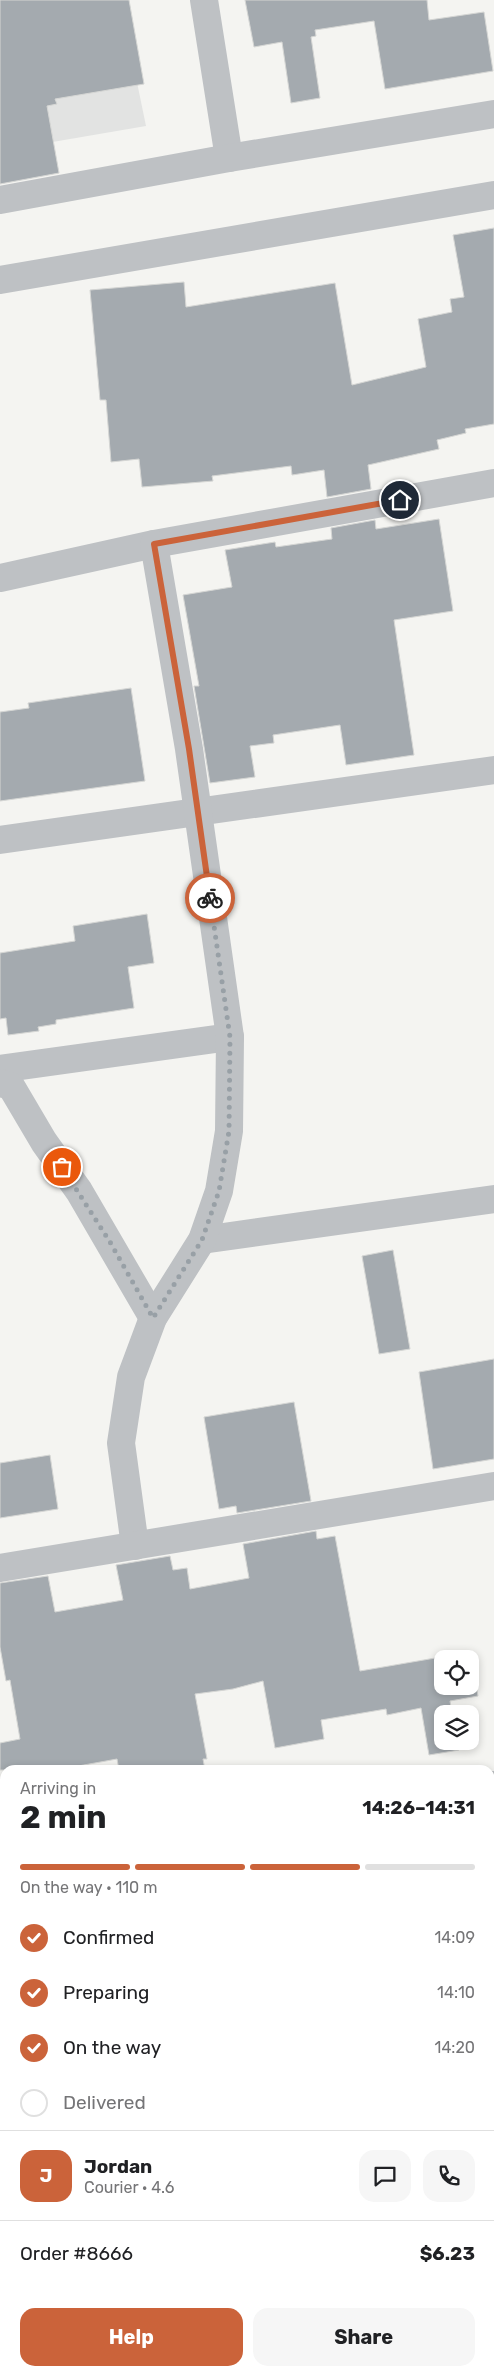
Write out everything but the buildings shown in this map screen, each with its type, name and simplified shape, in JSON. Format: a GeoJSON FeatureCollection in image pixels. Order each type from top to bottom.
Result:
{"type":"FeatureCollection","features":[{"type":"Feature","properties":{"kind":"street"},"geometry":{"type":"LineString","coordinates":[[204,0],[229,158]]}},
{"type":"Feature","properties":{"kind":"street"},"geometry":{"type":"LineString","coordinates":[[0,200],[229,158],[494,114]]}},
{"type":"Feature","properties":{"kind":"street"},"geometry":{"type":"LineString","coordinates":[[0,280],[494,195]]}},
{"type":"Feature","properties":{"kind":"street"},"geometry":{"type":"LineString","coordinates":[[0,578],[154,544],[494,482]]}},
{"type":"Feature","properties":{"kind":"street"},"geometry":{"type":"LineString","coordinates":[[135,1546],[121,1443],[131,1377],[153,1318],[202,1240],[219,1191],[229,1131],[230,1037],[197,812],[154,544]]}},
{"type":"Feature","properties":{"kind":"street"},"geometry":{"type":"LineString","coordinates":[[0,840],[494,770]]}},
{"type":"Feature","properties":{"kind":"street"},"geometry":{"type":"LineString","coordinates":[[0,1069],[230,1037]]}},
{"type":"Feature","properties":{"kind":"street"},"geometry":{"type":"LineString","coordinates":[[0,1083],[11,1086],[44,1142],[79,1191],[153,1318]]}},
{"type":"Feature","properties":{"kind":"street"},"geometry":{"type":"LineString","coordinates":[[202,1240],[494,1198]]}},
{"type":"Feature","properties":{"kind":"street"},"geometry":{"type":"LineString","coordinates":[[0,1568],[494,1486]]}},
{"type":"Feature","properties":{"kind":"shaded area"},"geometry":{"type":"Polygon","coordinates":[[[120,0],[146,126],[0,151],[120,0]]]}},
{"type":"Feature","properties":{"kind":"way so far"},"geometry":{"type":"LineString","coordinates":[[62,1167],[110,1242],[153,1318],[202,1240],[219,1191],[229,1131],[230,1037],[210,898]]}},
{"type":"Feature","properties":{"kind":"route"},"geometry":{"type":"LineString","coordinates":[[210,898],[189,749],[154,544],[400,500]]}}]}
